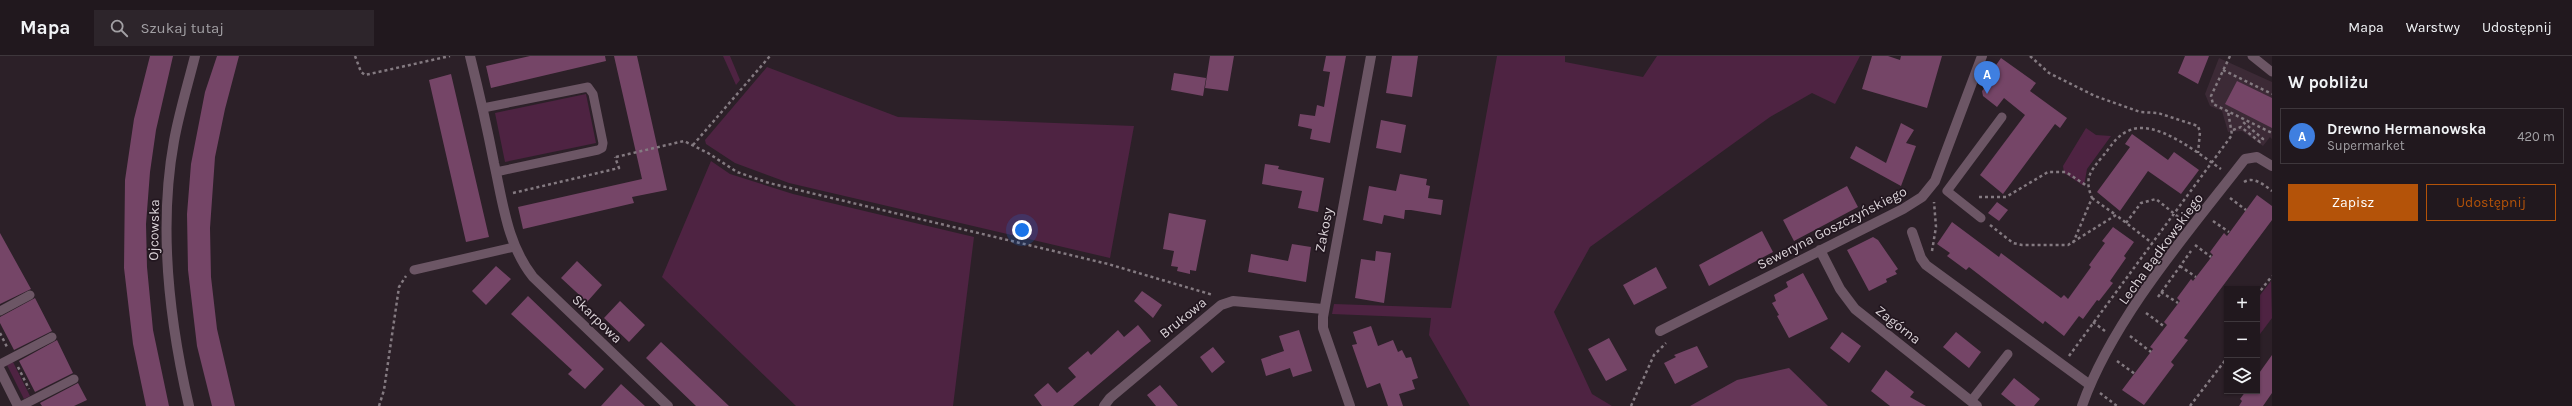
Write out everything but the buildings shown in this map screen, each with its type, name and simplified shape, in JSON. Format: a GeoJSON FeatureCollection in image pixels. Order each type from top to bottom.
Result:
{"type":"FeatureCollection","features":[{"type":"Feature","properties":{"kind":"street","name":"Ojcowska"},"geometry":{"type":"LineString","coordinates":[[190,406],[176,349],[168,278],[167,220],[174,142],[195,56]]}},
{"type":"Feature","properties":{"kind":"street","name":"Skarpowa"},"geometry":{"type":"LineString","coordinates":[[470,56],[483,108],[501,196],[514,247],[533,277],[668,406]]}},
{"type":"Feature","properties":{"kind":"street","name":"Zakosy"},"geometry":{"type":"LineString","coordinates":[[1350,406],[1323,328],[1324,309],[1371,56]]}},
{"type":"Feature","properties":{"kind":"street","name":"Seweryna Goszczyńskiego"},"geometry":{"type":"LineString","coordinates":[[1660,331],[1903,209],[1941,186],[1982,56]]}},
{"type":"Feature","properties":{"kind":"street","name":"Lecha Bądkowskiego"},"geometry":{"type":"LineString","coordinates":[[2082,406],[2090,385],[2108,350],[2136,306],[2183,239],[2245,159],[2257,157],[2272,166]]}},
{"type":"Feature","properties":{"kind":"street"},"geometry":{"type":"LineString","coordinates":[[1912,232],[1921,258],[1926,265],[2090,385]]}},
{"type":"Feature","properties":{"kind":"street","name":"Zagórna"},"geometry":{"type":"LineString","coordinates":[[1820,250],[1840,289],[1855,309],[1974,404]]}},
{"type":"Feature","properties":{"kind":"street","name":"Brukowa"},"geometry":{"type":"LineString","coordinates":[[1104,406],[1110,398],[1221,305],[1233,301],[1324,309]]}},
{"type":"Feature","properties":{"kind":"street"},"geometry":{"type":"LineString","coordinates":[[0,370],[20,406]]}},
{"type":"Feature","properties":{"kind":"lane"},"geometry":{"type":"LineString","coordinates":[[2252,56],[2272,72]]}},
{"type":"Feature","properties":{"kind":"lane"},"geometry":{"type":"LineString","coordinates":[[483,108],[588,87],[593,94],[604,143],[602,148],[598,150],[496,172]]}},
{"type":"Feature","properties":{"kind":"lane"},"geometry":{"type":"LineString","coordinates":[[1981,218],[1941,186],[2002,117]]}},
{"type":"Feature","properties":{"kind":"lane"},"geometry":{"type":"LineString","coordinates":[[414,270],[514,247]]}},
{"type":"Feature","properties":{"kind":"lane"},"geometry":{"type":"LineString","coordinates":[[0,310],[30,295]]}},
{"type":"Feature","properties":{"kind":"lane"},"geometry":{"type":"LineString","coordinates":[[0,364],[52,337]]}},
{"type":"Feature","properties":{"kind":"lane"},"geometry":{"type":"LineString","coordinates":[[1974,404],[2008,354]]}},
{"type":"Feature","properties":{"kind":"lane"},"geometry":{"type":"LineString","coordinates":[[20,406],[74,379]]}},
{"type":"Feature","properties":{"kind":"path"},"geometry":{"type":"LineString","coordinates":[[355,56],[361,72],[365,75],[450,56]]}},
{"type":"Feature","properties":{"kind":"path"},"geometry":{"type":"LineString","coordinates":[[693,145],[770,56]]}},
{"type":"Feature","properties":{"kind":"path"},"geometry":{"type":"LineString","coordinates":[[2030,56],[2049,72],[2095,96],[2140,112],[2158,113],[2198,126],[2200,132],[2198,153]]}},
{"type":"Feature","properties":{"kind":"path"},"geometry":{"type":"LineString","coordinates":[[2230,56],[2211,96],[2214,104],[2272,133]]}},
{"type":"Feature","properties":{"kind":"path"},"geometry":{"type":"LineString","coordinates":[[2223,70],[2272,94]]}},
{"type":"Feature","properties":{"kind":"path"},"geometry":{"type":"LineString","coordinates":[[2067,358],[2152,243],[2213,164],[2232,135],[2233,130],[2228,111]]}},
{"type":"Feature","properties":{"kind":"path"},"geometry":{"type":"LineString","coordinates":[[2233,130],[2241,127],[2260,142],[2263,139],[2243,122],[2243,118]]}},
{"type":"Feature","properties":{"kind":"path"},"geometry":{"type":"LineString","coordinates":[[2087,186],[2090,172],[2118,137],[2128,130],[2138,128],[2169,135],[2213,164]]}},
{"type":"Feature","properties":{"kind":"path"},"geometry":{"type":"LineString","coordinates":[[501,196],[619,168],[616,157],[684,141],[737,172],[769,183],[1108,264],[1216,295]]}},
{"type":"Feature","properties":{"kind":"path"},"geometry":{"type":"LineString","coordinates":[[1979,197],[2006,197],[2048,172],[2066,172],[2087,186],[2092,198],[2152,243]]}},
{"type":"Feature","properties":{"kind":"path"},"geometry":{"type":"LineString","coordinates":[[2242,184],[2248,180],[2258,181],[2272,191]]}},
{"type":"Feature","properties":{"kind":"path"},"geometry":{"type":"LineString","coordinates":[[1931,258],[1936,227],[1934,199],[1941,186]]}},
{"type":"Feature","properties":{"kind":"path"},"geometry":{"type":"LineString","coordinates":[[2226,204],[2234,193]]}},
{"type":"Feature","properties":{"kind":"path"},"geometry":{"type":"LineString","coordinates":[[2073,243],[2092,198]]}},
{"type":"Feature","properties":{"kind":"path"},"geometry":{"type":"LineString","coordinates":[[2230,198],[2246,210]]}},
{"type":"Feature","properties":{"kind":"path"},"geometry":{"type":"LineString","coordinates":[[2126,223],[2141,203],[2156,199],[2175,214]]}},
{"type":"Feature","properties":{"kind":"path"},"geometry":{"type":"LineString","coordinates":[[1981,218],[2013,243],[2022,245],[2073,243],[2116,215]]}},
{"type":"Feature","properties":{"kind":"path"},"geometry":{"type":"LineString","coordinates":[[2210,225],[2217,215]]}},
{"type":"Feature","properties":{"kind":"path"},"geometry":{"type":"LineString","coordinates":[[2213,221],[2229,232]]}},
{"type":"Feature","properties":{"kind":"path"},"geometry":{"type":"LineString","coordinates":[[2154,302],[2199,240]]}},
{"type":"Feature","properties":{"kind":"path"},"geometry":{"type":"LineString","coordinates":[[2195,245],[2211,257]]}},
{"type":"Feature","properties":{"kind":"path"},"geometry":{"type":"LineString","coordinates":[[2180,266],[2196,277]]}},
{"type":"Feature","properties":{"kind":"path"},"geometry":{"type":"LineString","coordinates":[[379,406],[384,390],[399,287],[407,274],[414,270]]}},
{"type":"Feature","properties":{"kind":"path"},"geometry":{"type":"LineString","coordinates":[[2260,291],[2272,276]]}},
{"type":"Feature","properties":{"kind":"path"},"geometry":{"type":"LineString","coordinates":[[2162,292],[2178,303]]}},
{"type":"Feature","properties":{"kind":"path"},"geometry":{"type":"LineString","coordinates":[[2142,319],[2150,308]]}},
{"type":"Feature","properties":{"kind":"path"},"geometry":{"type":"LineString","coordinates":[[2146,313],[2165,327]]}},
{"type":"Feature","properties":{"kind":"path"},"geometry":{"type":"LineString","coordinates":[[2093,322],[2108,334]]}},
{"type":"Feature","properties":{"kind":"path"},"geometry":{"type":"LineString","coordinates":[[2128,340],[2134,330]]}},
{"type":"Feature","properties":{"kind":"path"},"geometry":{"type":"LineString","coordinates":[[2130,336],[2151,352]]}},
{"type":"Feature","properties":{"kind":"path"},"geometry":{"type":"LineString","coordinates":[[1630,406],[1654,355],[1668,341]]}},
{"type":"Feature","properties":{"kind":"path"},"geometry":{"type":"LineString","coordinates":[[2117,361],[2135,374]]}},
{"type":"Feature","properties":{"kind":"path"},"geometry":{"type":"LineString","coordinates":[[2190,406],[2224,362]]}},
{"type":"Feature","properties":{"kind":"path"},"geometry":{"type":"LineString","coordinates":[[2090,385],[2117,406]]}},
{"type":"Feature","properties":{"kind":"shaded area"},"geometry":{"type":"Polygon","coordinates":[[[723,56],[730,56],[740,80],[736,85],[723,56]]]}},
{"type":"Feature","properties":{"kind":"shaded area"},"geometry":{"type":"Polygon","coordinates":[[[1497,56],[1565,56],[1565,62],[1643,77],[1657,56],[1860,56],[1835,104],[1812,93],[1770,117],[1590,247],[1554,312],[1592,394],[1612,406],[1470,406],[1429,335],[1431,318],[1332,314],[1334,304],[1451,308],[1497,56]]]}},
{"type":"Feature","properties":{"kind":"shaded area"},"geometry":{"type":"Polygon","coordinates":[[[2219,58],[2272,82],[2272,139],[2270,137],[2263,146],[2242,131],[2228,132],[2222,111],[2210,106],[2205,94],[2219,58]]]}},
{"type":"Feature","properties":{"kind":"shaded area"},"geometry":{"type":"Polygon","coordinates":[[[767,67],[898,117],[1134,126],[1110,258],[789,183],[735,163],[706,144],[705,140],[767,67]]]}},
{"type":"Feature","properties":{"kind":"shaded area"},"geometry":{"type":"Polygon","coordinates":[[[586,94],[596,143],[505,162],[495,113],[586,94]]]}},
{"type":"Feature","properties":{"kind":"shaded area"},"geometry":{"type":"Polygon","coordinates":[[[2086,128],[2096,135],[2111,136],[2087,169],[2084,186],[2064,173],[2063,166],[2086,128]]]}},
{"type":"Feature","properties":{"kind":"shaded area"},"geometry":{"type":"Polygon","coordinates":[[[711,161],[730,174],[793,194],[974,237],[953,406],[796,406],[662,277],[711,161]]]}},
{"type":"Feature","properties":{"kind":"shaded area"},"geometry":{"type":"Polygon","coordinates":[[[2271,281],[2272,318],[2260,334],[2260,322],[2260,295],[2271,281]]]}},
{"type":"Feature","properties":{"kind":"shaded area"},"geometry":{"type":"Polygon","coordinates":[[[13,362],[30,396],[24,399],[7,365],[13,362]]]}},
{"type":"Feature","properties":{"kind":"shaded area"},"geometry":{"type":"Polygon","coordinates":[[[1789,368],[1828,406],[1690,406],[1737,380],[1789,368]]]}},
{"type":"Feature","properties":{"kind":"place","name":"Drewno Hermanowska"},"geometry":{"type":"Point","coordinates":[1987,94]}}]}
